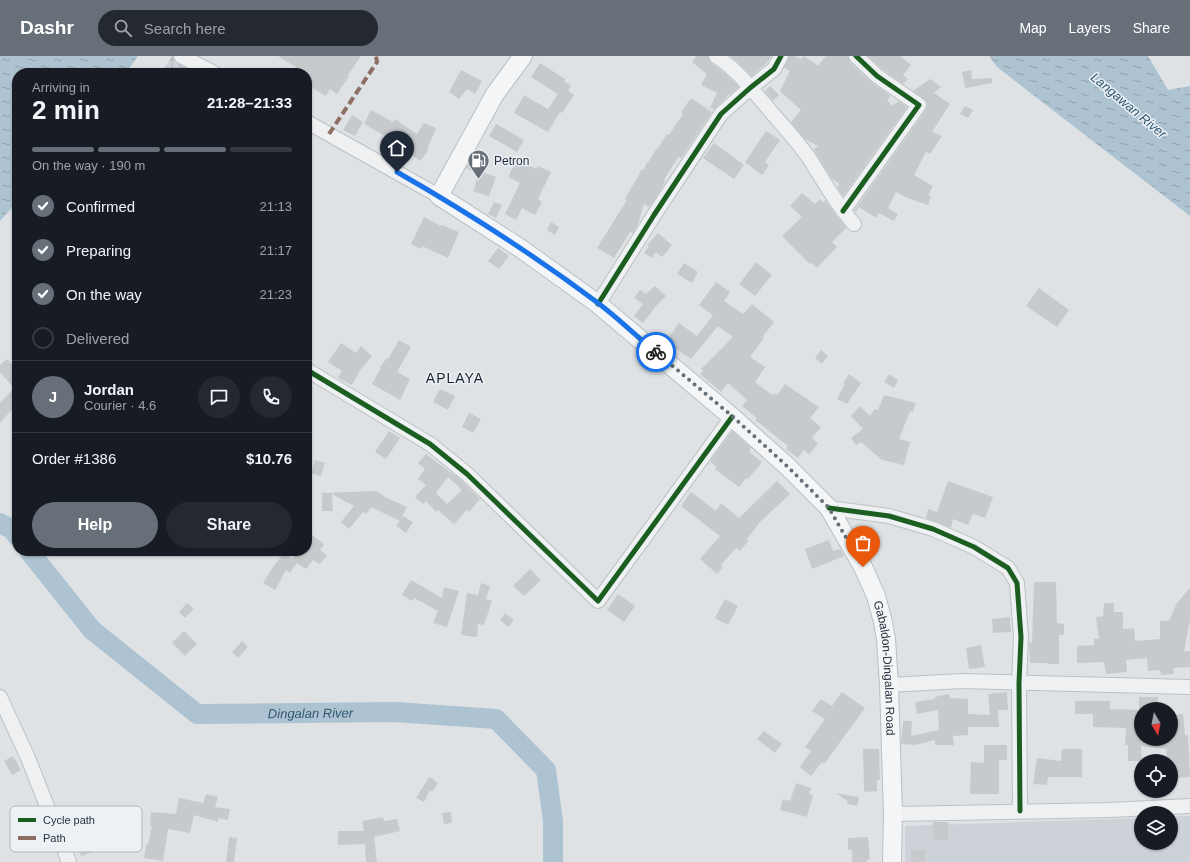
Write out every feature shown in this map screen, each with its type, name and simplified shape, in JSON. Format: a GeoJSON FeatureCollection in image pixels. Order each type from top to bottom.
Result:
{"type":"FeatureCollection","features":[{"type":"Feature","properties":{"kind":"main road"},"geometry":{"type":"LineString","coordinates":[[439,196],[495,94],[523,56]]}},
{"type":"Feature","properties":{"kind":"main road","name":"Gabaldon-Dingalan Road"},"geometry":{"type":"LineString","coordinates":[[439,196],[520,248],[598,304],[732,416],[787,466],[829,508],[863,567],[876,596],[883,622],[886,640],[889,685],[893,814],[892,862]]}},
{"type":"Feature","properties":{"kind":"street"},"geometry":{"type":"LineString","coordinates":[[181,56],[204,68]]}},
{"type":"Feature","properties":{"kind":"street"},"geometry":{"type":"LineString","coordinates":[[716,56],[726,62],[750,88],[807,156],[843,211],[854,224]]}},
{"type":"Feature","properties":{"kind":"street"},"geometry":{"type":"LineString","coordinates":[[598,304],[654,215],[721,114],[774,69],[781,56]]}},
{"type":"Feature","properties":{"kind":"street"},"geometry":{"type":"LineString","coordinates":[[843,211],[919,106],[877,76],[856,56]]}},
{"type":"Feature","properties":{"kind":"street"},"geometry":{"type":"LineString","coordinates":[[312,125],[439,196]]}},
{"type":"Feature","properties":{"kind":"street"},"geometry":{"type":"LineString","coordinates":[[312,373],[430,444],[467,474],[598,601],[732,416]]}},
{"type":"Feature","properties":{"kind":"street"},"geometry":{"type":"LineString","coordinates":[[829,508],[889,516],[933,529],[974,547],[1008,568],[1017,583],[1021,637],[1019,683],[1020,811]]}},
{"type":"Feature","properties":{"kind":"street"},"geometry":{"type":"LineString","coordinates":[[889,685],[962,681],[1190,687]]}},
{"type":"Feature","properties":{"kind":"street"},"geometry":{"type":"LineString","coordinates":[[0,697],[28,758],[47,806]]}},
{"type":"Feature","properties":{"kind":"street"},"geometry":{"type":"LineString","coordinates":[[893,814],[1110,810],[1190,806]]}},
{"type":"Feature","properties":{"kind":"street"},"geometry":{"type":"LineString","coordinates":[[65,852],[69,862]]}},
{"type":"Feature","properties":{"kind":"shaded area"},"geometry":{"type":"Polygon","coordinates":[[[172,56],[199,56],[221,68],[164,68],[172,56]]]}},
{"type":"Feature","properties":{"kind":"shaded area"},"geometry":{"type":"Polygon","coordinates":[[[1178,816],[1190,816],[1190,862],[905,862],[905,826],[1134,818],[1134,850],[1178,850],[1178,816]]]}},
{"type":"Feature","properties":{"kind":"water"},"geometry":{"type":"Polygon","coordinates":[[[0,56],[138,56],[130,68],[12,68],[12,208],[0,221],[0,56]]]}},
{"type":"Feature","properties":{"kind":"water","name":"Langawan River"},"geometry":{"type":"Polygon","coordinates":[[[989,56],[1148,56],[1168,90],[1190,86],[1190,216],[997,67],[989,56]]]}},
{"type":"Feature","properties":{"kind":"building"},"geometry":{"type":"Polygon","coordinates":[[[278,56],[361,56],[337,94],[330,89],[326,96],[312,88],[312,68],[297,68],[278,56]]]}},
{"type":"Feature","properties":{"kind":"building"},"geometry":{"type":"Polygon","coordinates":[[[696,56],[708,56],[711,63],[726,74],[739,87],[729,95],[728,94],[726,98],[714,109],[710,108],[717,93],[701,85],[707,74],[692,62],[696,56]]]}},
{"type":"Feature","properties":{"kind":"building"},"geometry":{"type":"Polygon","coordinates":[[[731,56],[771,56],[767,63],[752,76],[731,56]]]}},
{"type":"Feature","properties":{"kind":"building"},"geometry":{"type":"Polygon","coordinates":[[[789,56],[794,56],[801,59],[804,56],[818,66],[826,56],[848,56],[850,62],[871,82],[891,96],[887,100],[892,106],[899,101],[907,107],[843,196],[837,187],[840,184],[831,178],[814,150],[818,146],[805,139],[791,122],[801,110],[780,91],[790,71],[784,68],[789,56]]]}},
{"type":"Feature","properties":{"kind":"building"},"geometry":{"type":"Polygon","coordinates":[[[868,56],[900,56],[911,65],[903,75],[908,79],[903,84],[882,69],[868,56]]]}},
{"type":"Feature","properties":{"kind":"building"},"geometry":{"type":"Polygon","coordinates":[[[540,63],[565,79],[564,81],[571,86],[568,91],[574,95],[562,113],[560,112],[548,132],[514,113],[524,95],[548,109],[558,94],[531,77],[540,63]]]}},
{"type":"Feature","properties":{"kind":"building"},"geometry":{"type":"Polygon","coordinates":[[[461,70],[482,81],[475,94],[467,89],[459,99],[449,92],[461,70]]]}},
{"type":"Feature","properties":{"kind":"building"},"geometry":{"type":"Polygon","coordinates":[[[971,70],[972,79],[992,78],[992,83],[965,88],[962,72],[971,70]]]}},
{"type":"Feature","properties":{"kind":"building"},"geometry":{"type":"Polygon","coordinates":[[[930,79],[941,87],[934,93],[950,104],[932,132],[942,136],[930,154],[926,152],[914,175],[933,186],[928,195],[931,196],[928,205],[905,197],[896,192],[888,208],[898,214],[894,221],[879,213],[876,218],[859,207],[855,212],[854,211],[926,110],[926,101],[913,91],[930,79]]]}},
{"type":"Feature","properties":{"kind":"building"},"geometry":{"type":"Polygon","coordinates":[[[770,86],[779,95],[773,101],[765,91],[770,86]]]}},
{"type":"Feature","properties":{"kind":"building"},"geometry":{"type":"Polygon","coordinates":[[[691,98],[712,112],[681,158],[678,157],[664,180],[665,181],[662,188],[649,207],[644,204],[638,224],[633,233],[630,232],[614,258],[597,248],[627,200],[625,199],[642,169],[644,170],[647,162],[648,163],[667,134],[669,135],[683,114],[681,112],[691,98]]]}},
{"type":"Feature","properties":{"kind":"building"},"geometry":{"type":"Polygon","coordinates":[[[965,106],[973,110],[968,118],[960,114],[965,106]]]}},
{"type":"Feature","properties":{"kind":"building"},"geometry":{"type":"Polygon","coordinates":[[[371,110],[393,122],[395,119],[417,134],[424,123],[436,128],[427,150],[428,151],[420,161],[408,152],[406,155],[382,141],[385,136],[364,124],[371,110]]]}},
{"type":"Feature","properties":{"kind":"building"},"geometry":{"type":"Polygon","coordinates":[[[352,115],[363,122],[355,136],[343,130],[352,115]]]}},
{"type":"Feature","properties":{"kind":"building"},"geometry":{"type":"Polygon","coordinates":[[[496,124],[524,140],[517,152],[489,136],[496,124]]]}},
{"type":"Feature","properties":{"kind":"building"},"geometry":{"type":"Polygon","coordinates":[[[766,131],[780,140],[765,162],[769,165],[762,175],[745,162],[766,131]]]}},
{"type":"Feature","properties":{"kind":"building"},"geometry":{"type":"Polygon","coordinates":[[[714,143],[744,165],[734,179],[703,158],[714,143]]]}},
{"type":"Feature","properties":{"kind":"building"},"geometry":{"type":"Polygon","coordinates":[[[472,157],[479,160],[474,172],[466,168],[472,157]]]}},
{"type":"Feature","properties":{"kind":"building"},"geometry":{"type":"Polygon","coordinates":[[[517,159],[536,169],[538,166],[551,172],[538,199],[542,202],[535,215],[522,208],[516,220],[505,214],[520,183],[508,177],[517,159]]]}},
{"type":"Feature","properties":{"kind":"building"},"geometry":{"type":"Polygon","coordinates":[[[480,171],[496,177],[489,196],[473,191],[480,171]]]}},
{"type":"Feature","properties":{"kind":"building"},"geometry":{"type":"Polygon","coordinates":[[[802,193],[815,204],[820,199],[823,202],[825,200],[846,228],[832,242],[837,247],[817,268],[812,263],[810,264],[782,236],[802,217],[790,206],[802,193]]]}},
{"type":"Feature","properties":{"kind":"building"},"geometry":{"type":"Polygon","coordinates":[[[494,202],[502,205],[496,218],[488,214],[494,202]]]}},
{"type":"Feature","properties":{"kind":"building"},"geometry":{"type":"Polygon","coordinates":[[[424,217],[441,226],[442,225],[459,232],[448,258],[422,246],[421,249],[411,244],[424,217]]]}},
{"type":"Feature","properties":{"kind":"building"},"geometry":{"type":"Polygon","coordinates":[[[551,222],[559,227],[555,235],[547,230],[551,222]]]}},
{"type":"Feature","properties":{"kind":"building"},"geometry":{"type":"Polygon","coordinates":[[[658,233],[672,245],[662,257],[656,252],[652,258],[644,253],[649,246],[647,245],[658,233]]]}},
{"type":"Feature","properties":{"kind":"building"},"geometry":{"type":"Polygon","coordinates":[[[498,248],[509,256],[499,269],[488,261],[498,248]]]}},
{"type":"Feature","properties":{"kind":"building"},"geometry":{"type":"Polygon","coordinates":[[[756,262],[772,275],[755,296],[739,284],[756,262]]]}},
{"type":"Feature","properties":{"kind":"building"},"geometry":{"type":"Polygon","coordinates":[[[684,263],[698,272],[692,283],[677,274],[684,263]]]}},
{"type":"Feature","properties":{"kind":"building"},"geometry":{"type":"Polygon","coordinates":[[[716,282],[730,292],[724,301],[743,314],[752,304],[774,322],[750,357],[765,367],[755,382],[772,395],[774,393],[777,395],[785,384],[819,407],[810,418],[821,427],[812,438],[818,443],[809,455],[804,450],[798,458],[786,449],[788,446],[755,420],[757,418],[742,406],[747,400],[728,383],[721,392],[700,374],[703,371],[701,369],[733,337],[718,326],[691,359],[666,342],[679,323],[697,336],[713,315],[699,305],[716,282]]]}},
{"type":"Feature","properties":{"kind":"building"},"geometry":{"type":"Polygon","coordinates":[[[655,286],[666,296],[643,323],[634,316],[643,304],[634,298],[640,290],[646,294],[655,286]]]}},
{"type":"Feature","properties":{"kind":"building"},"geometry":{"type":"Polygon","coordinates":[[[1039,288],[1069,310],[1057,327],[1026,306],[1039,288]]]}},
{"type":"Feature","properties":{"kind":"building"},"geometry":{"type":"Polygon","coordinates":[[[399,340],[411,347],[397,372],[410,379],[400,400],[372,384],[381,368],[380,367],[387,358],[388,359],[399,340]]]}},
{"type":"Feature","properties":{"kind":"building"},"geometry":{"type":"Polygon","coordinates":[[[341,343],[356,353],[361,346],[372,356],[361,369],[352,385],[338,378],[342,371],[328,362],[341,343]]]}},
{"type":"Feature","properties":{"kind":"building"},"geometry":{"type":"Polygon","coordinates":[[[821,350],[828,356],[822,364],[815,358],[821,350]]]}},
{"type":"Feature","properties":{"kind":"building"},"geometry":{"type":"Polygon","coordinates":[[[7,359],[12,365],[12,386],[0,372],[0,365],[7,359]]]}},
{"type":"Feature","properties":{"kind":"building"},"geometry":{"type":"Polygon","coordinates":[[[849,374],[861,383],[847,404],[837,399],[845,384],[843,383],[849,374]]]}},
{"type":"Feature","properties":{"kind":"building"},"geometry":{"type":"Polygon","coordinates":[[[889,374],[898,380],[894,388],[884,382],[889,374]]]}},
{"type":"Feature","properties":{"kind":"building"},"geometry":{"type":"Polygon","coordinates":[[[440,389],[455,396],[448,410],[433,402],[440,389]]]}},
{"type":"Feature","properties":{"kind":"building"},"geometry":{"type":"Polygon","coordinates":[[[12,390],[12,410],[0,423],[0,403],[12,390]]]}},
{"type":"Feature","properties":{"kind":"building"},"geometry":{"type":"Polygon","coordinates":[[[884,395],[916,403],[913,412],[910,411],[899,439],[910,442],[904,465],[882,460],[861,442],[856,445],[851,438],[863,429],[851,416],[860,406],[870,416],[875,409],[878,410],[884,395]]]}},
{"type":"Feature","properties":{"kind":"building"},"geometry":{"type":"Polygon","coordinates":[[[469,413],[481,419],[473,433],[462,427],[469,413]]]}},
{"type":"Feature","properties":{"kind":"building"},"geometry":{"type":"Polygon","coordinates":[[[389,431],[400,438],[386,459],[375,452],[389,431]]]}},
{"type":"Feature","properties":{"kind":"building"},"geometry":{"type":"Polygon","coordinates":[[[732,431],[751,448],[749,452],[762,462],[748,479],[746,478],[739,487],[715,469],[716,466],[710,462],[732,431]]]}},
{"type":"Feature","properties":{"kind":"building"},"geometry":{"type":"Polygon","coordinates":[[[426,454],[461,480],[480,499],[469,512],[467,510],[454,524],[438,510],[436,512],[426,501],[423,504],[415,497],[426,485],[418,479],[425,469],[418,463],[426,454]],[[448,477],[436,493],[447,504],[462,490],[448,477]]]}},
{"type":"Feature","properties":{"kind":"building"},"geometry":{"type":"Polygon","coordinates":[[[315,460],[325,463],[321,476],[312,473],[315,460]]]}},
{"type":"Feature","properties":{"kind":"building"},"geometry":{"type":"Polygon","coordinates":[[[777,481],[790,494],[761,521],[740,551],[736,548],[721,565],[723,567],[717,574],[700,559],[720,536],[681,506],[691,492],[716,511],[721,503],[739,518],[777,481]]]}},
{"type":"Feature","properties":{"kind":"building"},"geometry":{"type":"Polygon","coordinates":[[[948,481],[993,497],[985,518],[973,514],[968,525],[953,519],[951,528],[926,518],[928,509],[937,512],[948,481]]]}},
{"type":"Feature","properties":{"kind":"building"},"geometry":{"type":"Polygon","coordinates":[[[376,491],[385,497],[407,507],[400,521],[371,507],[366,514],[363,512],[349,529],[341,522],[354,506],[332,494],[333,511],[322,511],[322,493],[376,491]]]}},
{"type":"Feature","properties":{"kind":"building"},"geometry":{"type":"Polygon","coordinates":[[[403,516],[413,522],[406,533],[396,526],[403,516]]]}},
{"type":"Feature","properties":{"kind":"building"},"geometry":{"type":"Polygon","coordinates":[[[312,535],[324,544],[320,550],[327,555],[320,564],[313,560],[306,569],[297,563],[290,573],[286,570],[275,590],[263,583],[282,556],[288,556],[292,559],[294,556],[312,556],[312,535]]]}},
{"type":"Feature","properties":{"kind":"building"},"geometry":{"type":"Polygon","coordinates":[[[829,540],[833,551],[840,549],[844,556],[812,569],[805,549],[829,540]]]}},
{"type":"Feature","properties":{"kind":"building"},"geometry":{"type":"Polygon","coordinates":[[[530,569],[541,580],[524,596],[513,586],[530,569]]]}},
{"type":"Feature","properties":{"kind":"building"},"geometry":{"type":"Polygon","coordinates":[[[411,580],[442,598],[444,587],[459,591],[447,627],[433,623],[438,611],[414,598],[412,601],[402,595],[411,580]]]}},
{"type":"Feature","properties":{"kind":"building"},"geometry":{"type":"Polygon","coordinates":[[[1034,582],[1056,582],[1057,623],[1064,624],[1064,635],[1059,635],[1059,664],[1030,663],[1029,643],[1032,643],[1034,582]]]}},
{"type":"Feature","properties":{"kind":"building"},"geometry":{"type":"Polygon","coordinates":[[[481,583],[490,586],[486,599],[492,601],[484,625],[478,624],[477,637],[461,635],[467,593],[478,595],[481,583]]]}},
{"type":"Feature","properties":{"kind":"building"},"geometry":{"type":"Polygon","coordinates":[[[1190,588],[1190,620],[1184,651],[1190,651],[1190,667],[1173,668],[1174,674],[1161,675],[1160,670],[1148,671],[1147,658],[1126,660],[1127,672],[1106,674],[1104,662],[1077,663],[1077,646],[1094,645],[1094,639],[1099,639],[1096,617],[1103,616],[1104,603],[1114,603],[1114,612],[1123,612],[1123,629],[1134,628],[1135,641],[1160,639],[1160,621],[1169,621],[1177,603],[1190,588]]]}},
{"type":"Feature","properties":{"kind":"building"},"geometry":{"type":"Polygon","coordinates":[[[618,594],[635,606],[624,622],[607,610],[618,594]]]}},
{"type":"Feature","properties":{"kind":"building"},"geometry":{"type":"Polygon","coordinates":[[[725,599],[738,606],[728,625],[715,618],[725,599]]]}},
{"type":"Feature","properties":{"kind":"building"},"geometry":{"type":"Polygon","coordinates":[[[187,603],[194,609],[185,618],[179,612],[187,603]]]}},
{"type":"Feature","properties":{"kind":"building"},"geometry":{"type":"Polygon","coordinates":[[[505,613],[514,620],[508,627],[500,620],[505,613]]]}},
{"type":"Feature","properties":{"kind":"building"},"geometry":{"type":"Polygon","coordinates":[[[1010,617],[1011,632],[993,633],[992,619],[1010,617]]]}},
{"type":"Feature","properties":{"kind":"building"},"geometry":{"type":"Polygon","coordinates":[[[184,631],[197,644],[185,656],[172,643],[184,631]]]}},
{"type":"Feature","properties":{"kind":"building"},"geometry":{"type":"Polygon","coordinates":[[[242,641],[248,647],[238,658],[232,652],[242,641]]]}},
{"type":"Feature","properties":{"kind":"building"},"geometry":{"type":"Polygon","coordinates":[[[981,645],[985,667],[969,669],[966,648],[981,645]]]}},
{"type":"Feature","properties":{"kind":"building"},"geometry":{"type":"Polygon","coordinates":[[[842,692],[865,708],[824,764],[822,762],[811,776],[800,767],[811,751],[805,747],[825,719],[812,711],[821,699],[832,706],[842,692]]]}},
{"type":"Feature","properties":{"kind":"building"},"geometry":{"type":"Polygon","coordinates":[[[1007,692],[1008,710],[998,710],[999,727],[968,727],[968,735],[953,736],[954,745],[935,745],[935,740],[915,745],[901,744],[903,721],[912,721],[911,736],[939,730],[938,710],[917,714],[915,702],[935,699],[935,697],[949,694],[950,698],[968,699],[968,714],[990,715],[988,694],[1007,692]]]}},
{"type":"Feature","properties":{"kind":"building"},"geometry":{"type":"Polygon","coordinates":[[[1139,697],[1158,697],[1158,702],[1139,702],[1139,697]]]}},
{"type":"Feature","properties":{"kind":"building"},"geometry":{"type":"Polygon","coordinates":[[[1075,701],[1110,701],[1110,709],[1134,710],[1134,746],[1141,746],[1142,754],[1134,754],[1134,761],[1128,761],[1128,745],[1125,745],[1126,728],[1093,727],[1093,714],[1075,714],[1075,701]]]}},
{"type":"Feature","properties":{"kind":"building"},"geometry":{"type":"Polygon","coordinates":[[[1178,714],[1183,714],[1185,735],[1188,735],[1190,777],[1178,778],[1178,754],[1166,754],[1166,749],[1141,746],[1178,746],[1178,714]]]}},
{"type":"Feature","properties":{"kind":"building"},"geometry":{"type":"Polygon","coordinates":[[[764,731],[782,744],[775,753],[757,739],[764,731]]]}},
{"type":"Feature","properties":{"kind":"building"},"geometry":{"type":"Polygon","coordinates":[[[984,745],[1007,745],[1007,760],[999,760],[999,794],[970,794],[971,762],[984,763],[984,745]]]}},
{"type":"Feature","properties":{"kind":"building"},"geometry":{"type":"Polygon","coordinates":[[[863,749],[879,749],[880,780],[877,780],[877,791],[864,792],[863,749]]]}},
{"type":"Feature","properties":{"kind":"building"},"geometry":{"type":"Polygon","coordinates":[[[1062,749],[1082,749],[1082,777],[1048,777],[1047,785],[1033,784],[1037,758],[1061,761],[1062,749]]]}},
{"type":"Feature","properties":{"kind":"building"},"geometry":{"type":"Polygon","coordinates":[[[13,756],[21,770],[12,775],[4,761],[13,756]]]}},
{"type":"Feature","properties":{"kind":"building"},"geometry":{"type":"Polygon","coordinates":[[[429,777],[438,783],[432,792],[430,790],[424,802],[416,798],[429,777]]]}},
{"type":"Feature","properties":{"kind":"building"},"geometry":{"type":"Polygon","coordinates":[[[796,783],[811,788],[809,794],[813,795],[807,817],[780,810],[783,799],[790,801],[796,783]]]}},
{"type":"Feature","properties":{"kind":"building"},"geometry":{"type":"Polygon","coordinates":[[[836,793],[859,797],[857,806],[847,804],[848,802],[836,793]]]}},
{"type":"Feature","properties":{"kind":"building"},"geometry":{"type":"Polygon","coordinates":[[[206,794],[218,797],[215,807],[230,809],[228,820],[218,818],[218,822],[194,815],[190,833],[168,829],[163,861],[144,858],[146,845],[148,845],[152,826],[150,826],[151,812],[176,814],[179,798],[203,803],[206,794]]]}},
{"type":"Feature","properties":{"kind":"building"},"geometry":{"type":"Polygon","coordinates":[[[451,812],[452,823],[444,824],[442,813],[451,812]]]}},
{"type":"Feature","properties":{"kind":"building"},"geometry":{"type":"Polygon","coordinates":[[[383,817],[384,821],[397,819],[400,831],[374,837],[377,862],[366,862],[365,844],[338,845],[338,831],[364,831],[362,821],[383,817]]]}},
{"type":"Feature","properties":{"kind":"building"},"geometry":{"type":"Polygon","coordinates":[[[933,822],[948,822],[948,840],[933,840],[933,822]]]}},
{"type":"Feature","properties":{"kind":"building"},"geometry":{"type":"Polygon","coordinates":[[[229,837],[237,838],[234,862],[226,862],[229,837]]]}},
{"type":"Feature","properties":{"kind":"building"},"geometry":{"type":"Polygon","coordinates":[[[868,837],[870,859],[867,860],[867,862],[852,862],[852,850],[848,850],[848,838],[868,837]]]}},
{"type":"Feature","properties":{"kind":"building"},"geometry":{"type":"Polygon","coordinates":[[[911,850],[925,850],[925,862],[911,862],[911,850]]]}},
{"type":"Feature","properties":{"kind":"building"},"geometry":{"type":"Polygon","coordinates":[[[80,852],[93,852],[81,856],[80,852]]]}},
{"type":"Feature","properties":{"kind":"waterway","name":"Dingalan River"},"geometry":{"type":"LineString","coordinates":[[0,523],[12,529]]}},
{"type":"Feature","properties":{"kind":"waterway","name":"Dingalan River"},"geometry":{"type":"LineString","coordinates":[[33,556],[92,630],[197,714],[395,712],[496,719],[546,770],[553,821],[553,862]]}},
{"type":"Feature","properties":{"kind":"marked path"},"geometry":{"type":"LineString","coordinates":[[329,134],[377,62],[376,56]]}},
{"type":"Feature","properties":{"kind":"cycle path"},"geometry":{"type":"LineString","coordinates":[[598,304],[654,215],[721,114],[774,69],[781,56]]}},
{"type":"Feature","properties":{"kind":"cycle path"},"geometry":{"type":"LineString","coordinates":[[843,211],[919,105],[877,76],[856,56]]}},
{"type":"Feature","properties":{"kind":"cycle path"},"geometry":{"type":"LineString","coordinates":[[312,373],[430,444],[467,474],[598,601],[732,417]]}},
{"type":"Feature","properties":{"kind":"cycle path"},"geometry":{"type":"LineString","coordinates":[[829,508],[889,516],[933,529],[974,547],[1008,568],[1017,583],[1021,637],[1019,683],[1020,811]]}},
{"type":"Feature","properties":{"kind":"way so far"},"geometry":{"type":"LineString","coordinates":[[656,352],[732,416],[787,466],[829,508],[863,567]]}},
{"type":"Feature","properties":{"kind":"place","name":"Petron"},"geometry":{"type":"Point","coordinates":[478,180]}},
{"type":"Feature","properties":{"kind":"district","name":"APLAYA"},"geometry":{"type":"Point","coordinates":[455,378]}},
{"type":"Feature","properties":{"kind":"route"},"geometry":{"type":"LineString","coordinates":[[397,172],[439,196],[520,248],[598,304],[656,352]]}}]}
